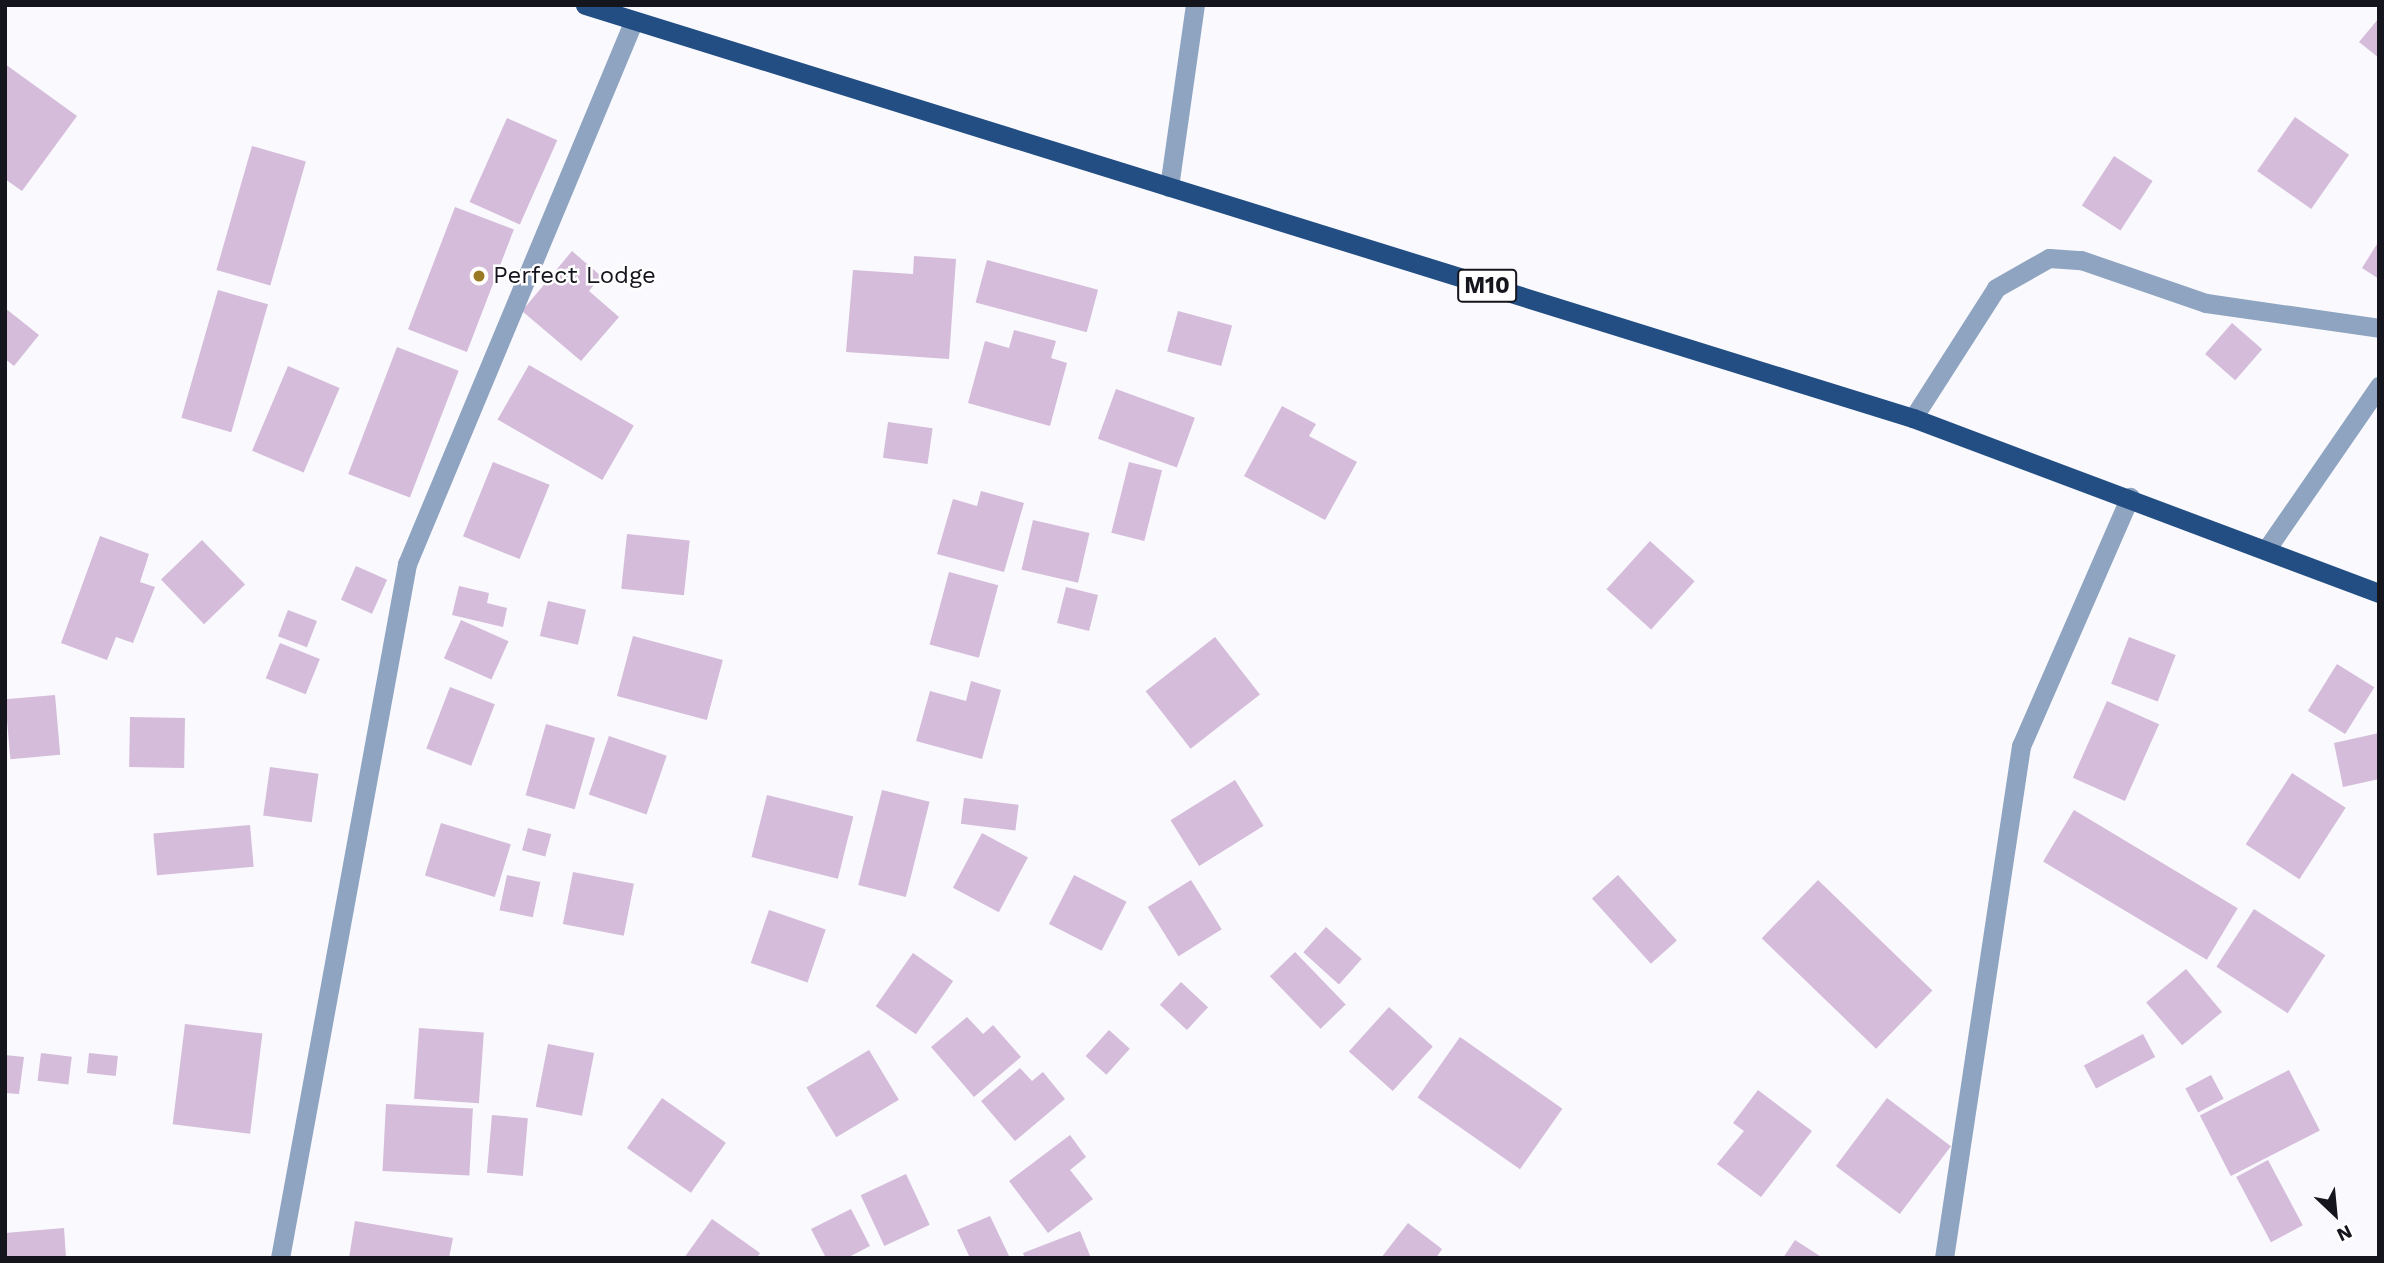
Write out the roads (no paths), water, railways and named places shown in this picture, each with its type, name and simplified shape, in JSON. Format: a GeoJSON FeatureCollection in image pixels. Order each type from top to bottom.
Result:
{"type":"FeatureCollection","features":[{"type":"Feature","properties":{"kind":"highway","name":"M10"},"geometry":{"type":"LineString","coordinates":[[585,5],[1913,418],[2268,547],[2379,593]]}},
{"type":"Feature","properties":{"kind":"street"},"geometry":{"type":"LineString","coordinates":[[1169,187],[1195,5]]}},
{"type":"Feature","properties":{"kind":"street"},"geometry":{"type":"LineString","coordinates":[[280,1258],[407,564],[634,20]]}},
{"type":"Feature","properties":{"kind":"street"},"geometry":{"type":"LineString","coordinates":[[1913,418],[1996,288],[2049,258],[2081,260],[2206,303],[2379,328]]}},
{"type":"Feature","properties":{"kind":"street"},"geometry":{"type":"LineString","coordinates":[[2268,547],[2379,386]]}},
{"type":"Feature","properties":{"kind":"street"},"geometry":{"type":"LineString","coordinates":[[1944,1258],[2021,747],[2130,497]]}},
{"type":"Feature","properties":{"kind":"place","name":"Perfect Lodge"},"geometry":{"type":"Point","coordinates":[479,276]}}]}
